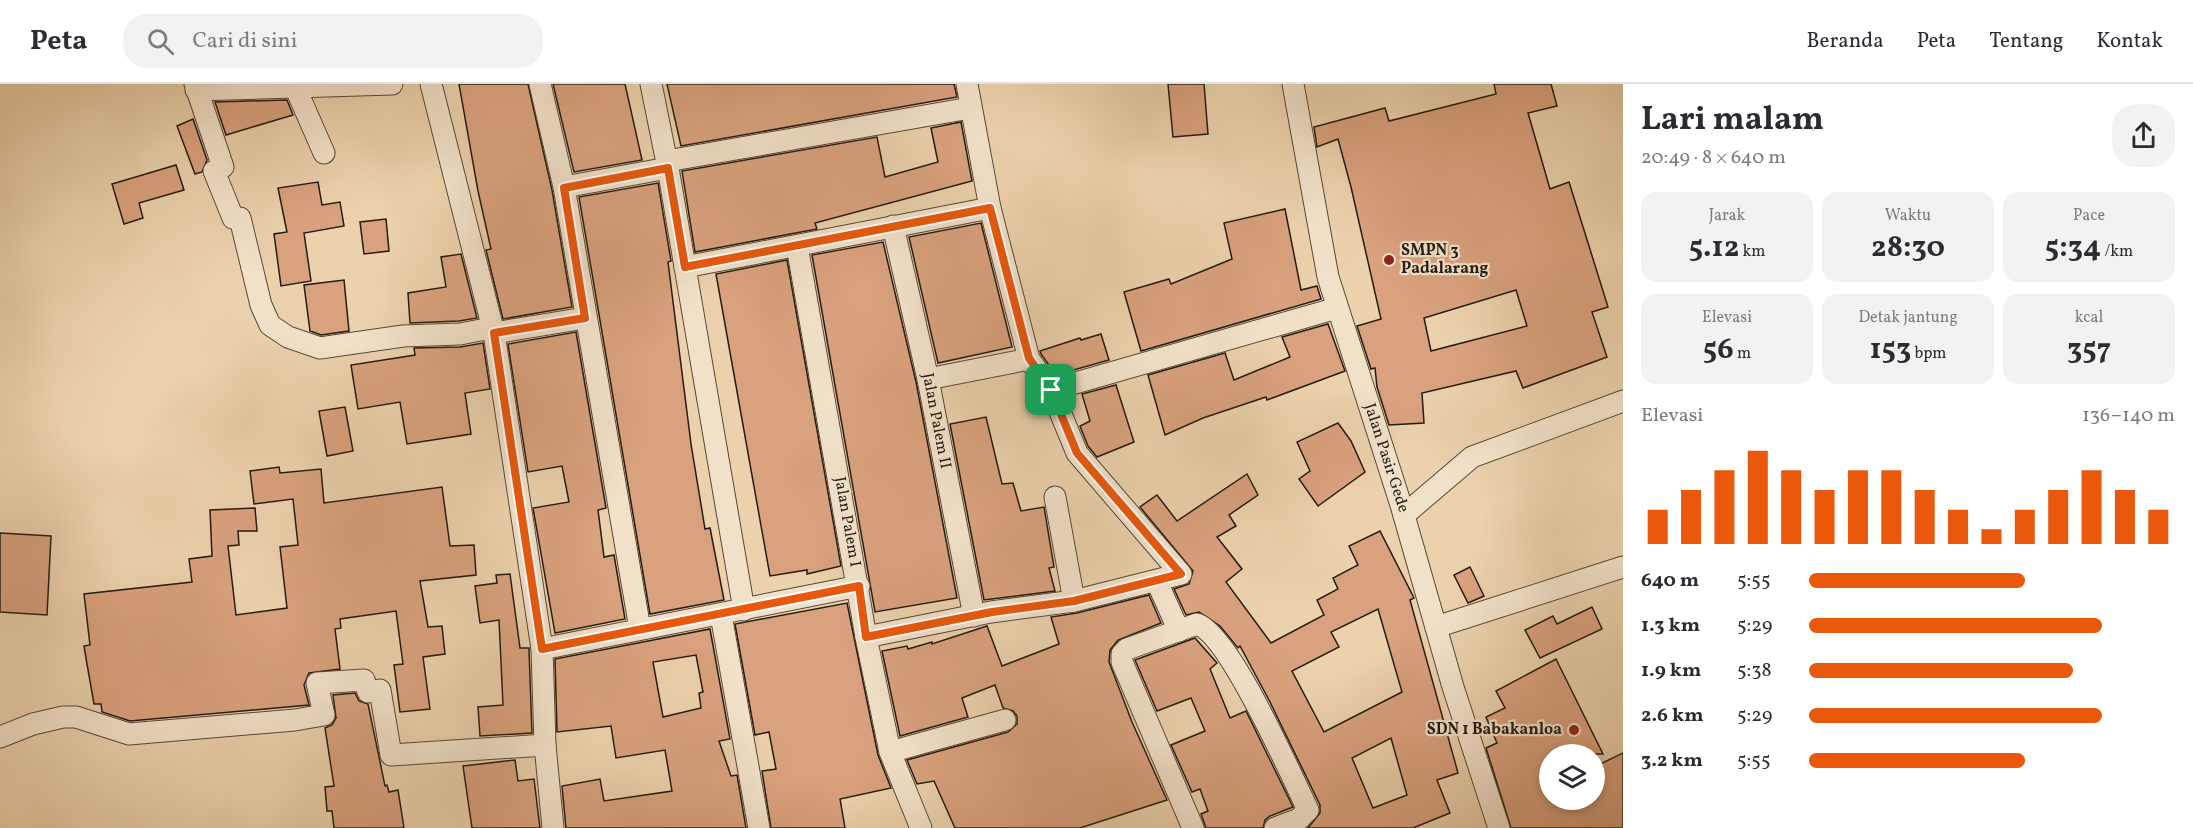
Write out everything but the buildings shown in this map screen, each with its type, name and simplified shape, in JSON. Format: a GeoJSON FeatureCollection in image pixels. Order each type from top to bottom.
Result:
{"type":"FeatureCollection","features":[{"type":"Feature","properties":{"kind":"street"},"geometry":{"type":"LineString","coordinates":[[392,84],[296,88],[195,87],[223,167],[214,171],[233,218],[240,218],[261,305],[270,325],[288,337],[320,348],[403,336],[454,335],[486,329],[494,333],[585,318]]}},
{"type":"Feature","properties":{"kind":"street"},"geometry":{"type":"LineString","coordinates":[[431,84],[494,333],[542,649],[545,746],[553,828]]}},
{"type":"Feature","properties":{"kind":"street"},"geometry":{"type":"LineString","coordinates":[[540,84],[564,188],[640,629]]}},
{"type":"Feature","properties":{"kind":"street"},"geometry":{"type":"LineString","coordinates":[[651,84],[668,165],[744,610]]}},
{"type":"Feature","properties":{"kind":"street"},"geometry":{"type":"LineString","coordinates":[[866,637],[974,616],[1074,601],[1157,582],[1181,574],[1077,453],[1051,390],[1029,358],[990,208],[967,84]]}},
{"type":"Feature","properties":{"kind":"street","name":"Jalan Pasir Gede"},"geometry":{"type":"LineString","coordinates":[[1293,84],[1316,216],[1337,308],[1404,515],[1436,627],[1499,828]]}},
{"type":"Feature","properties":{"kind":"street"},"geometry":{"type":"LineString","coordinates":[[296,88],[324,153]]}},
{"type":"Feature","properties":{"kind":"street"},"geometry":{"type":"LineString","coordinates":[[564,188],[668,165],[970,108]]}},
{"type":"Feature","properties":{"kind":"street"},"geometry":{"type":"LineString","coordinates":[[685,267],[990,208]]}},
{"type":"Feature","properties":{"kind":"street","name":"Jalan Palem II"},"geometry":{"type":"LineString","coordinates":[[893,226],[928,379],[974,616]]}},
{"type":"Feature","properties":{"kind":"street","name":"Jalan Palem I"},"geometry":{"type":"LineString","coordinates":[[797,246],[859,586],[866,637],[890,752],[921,828]]}},
{"type":"Feature","properties":{"kind":"street"},"geometry":{"type":"LineString","coordinates":[[1051,390],[1337,308]]}},
{"type":"Feature","properties":{"kind":"street"},"geometry":{"type":"LineString","coordinates":[[928,379],[1029,358]]}},
{"type":"Feature","properties":{"kind":"street"},"geometry":{"type":"LineString","coordinates":[[1404,515],[1472,457],[1623,401]]}},
{"type":"Feature","properties":{"kind":"street"},"geometry":{"type":"LineString","coordinates":[[1055,497],[1074,601]]}},
{"type":"Feature","properties":{"kind":"street"},"geometry":{"type":"LineString","coordinates":[[1436,627],[1623,567]]}},
{"type":"Feature","properties":{"kind":"street"},"geometry":{"type":"LineString","coordinates":[[1157,582],[1179,631]]}},
{"type":"Feature","properties":{"kind":"street"},"geometry":{"type":"LineString","coordinates":[[542,649],[859,586]]}},
{"type":"Feature","properties":{"kind":"street"},"geometry":{"type":"LineString","coordinates":[[721,615],[759,828]]}},
{"type":"Feature","properties":{"kind":"street"},"geometry":{"type":"LineString","coordinates":[[1193,828],[1122,662],[1122,654],[1127,649],[1197,624],[1209,630],[1265,720],[1308,810],[1299,819],[1275,828]]}},
{"type":"Feature","properties":{"kind":"street"},"geometry":{"type":"LineString","coordinates":[[0,737],[33,724],[63,717],[76,717],[129,734],[324,716],[317,683],[364,680],[368,692],[380,690],[391,755],[545,746]]}},
{"type":"Feature","properties":{"kind":"street"},"geometry":{"type":"LineString","coordinates":[[890,752],[1005,720]]}},
{"type":"Feature","properties":{"kind":"place","name":"SMPN 3 Padalarang"},"geometry":{"type":"Point","coordinates":[1389,260]}},
{"type":"Feature","properties":{"kind":"place","name":"SDN 1 Babakanloa"},"geometry":{"type":"Point","coordinates":[1574,730]}},
{"type":"Feature","properties":{"kind":"route"},"geometry":{"type":"LineString","coordinates":[[668,168],[685,267],[990,208],[1029,358],[1051,390],[1077,453],[1181,574],[1157,582],[1074,601],[992,612],[866,637],[859,586],[542,649],[494,333],[585,318],[564,188],[668,168]]}}]}
